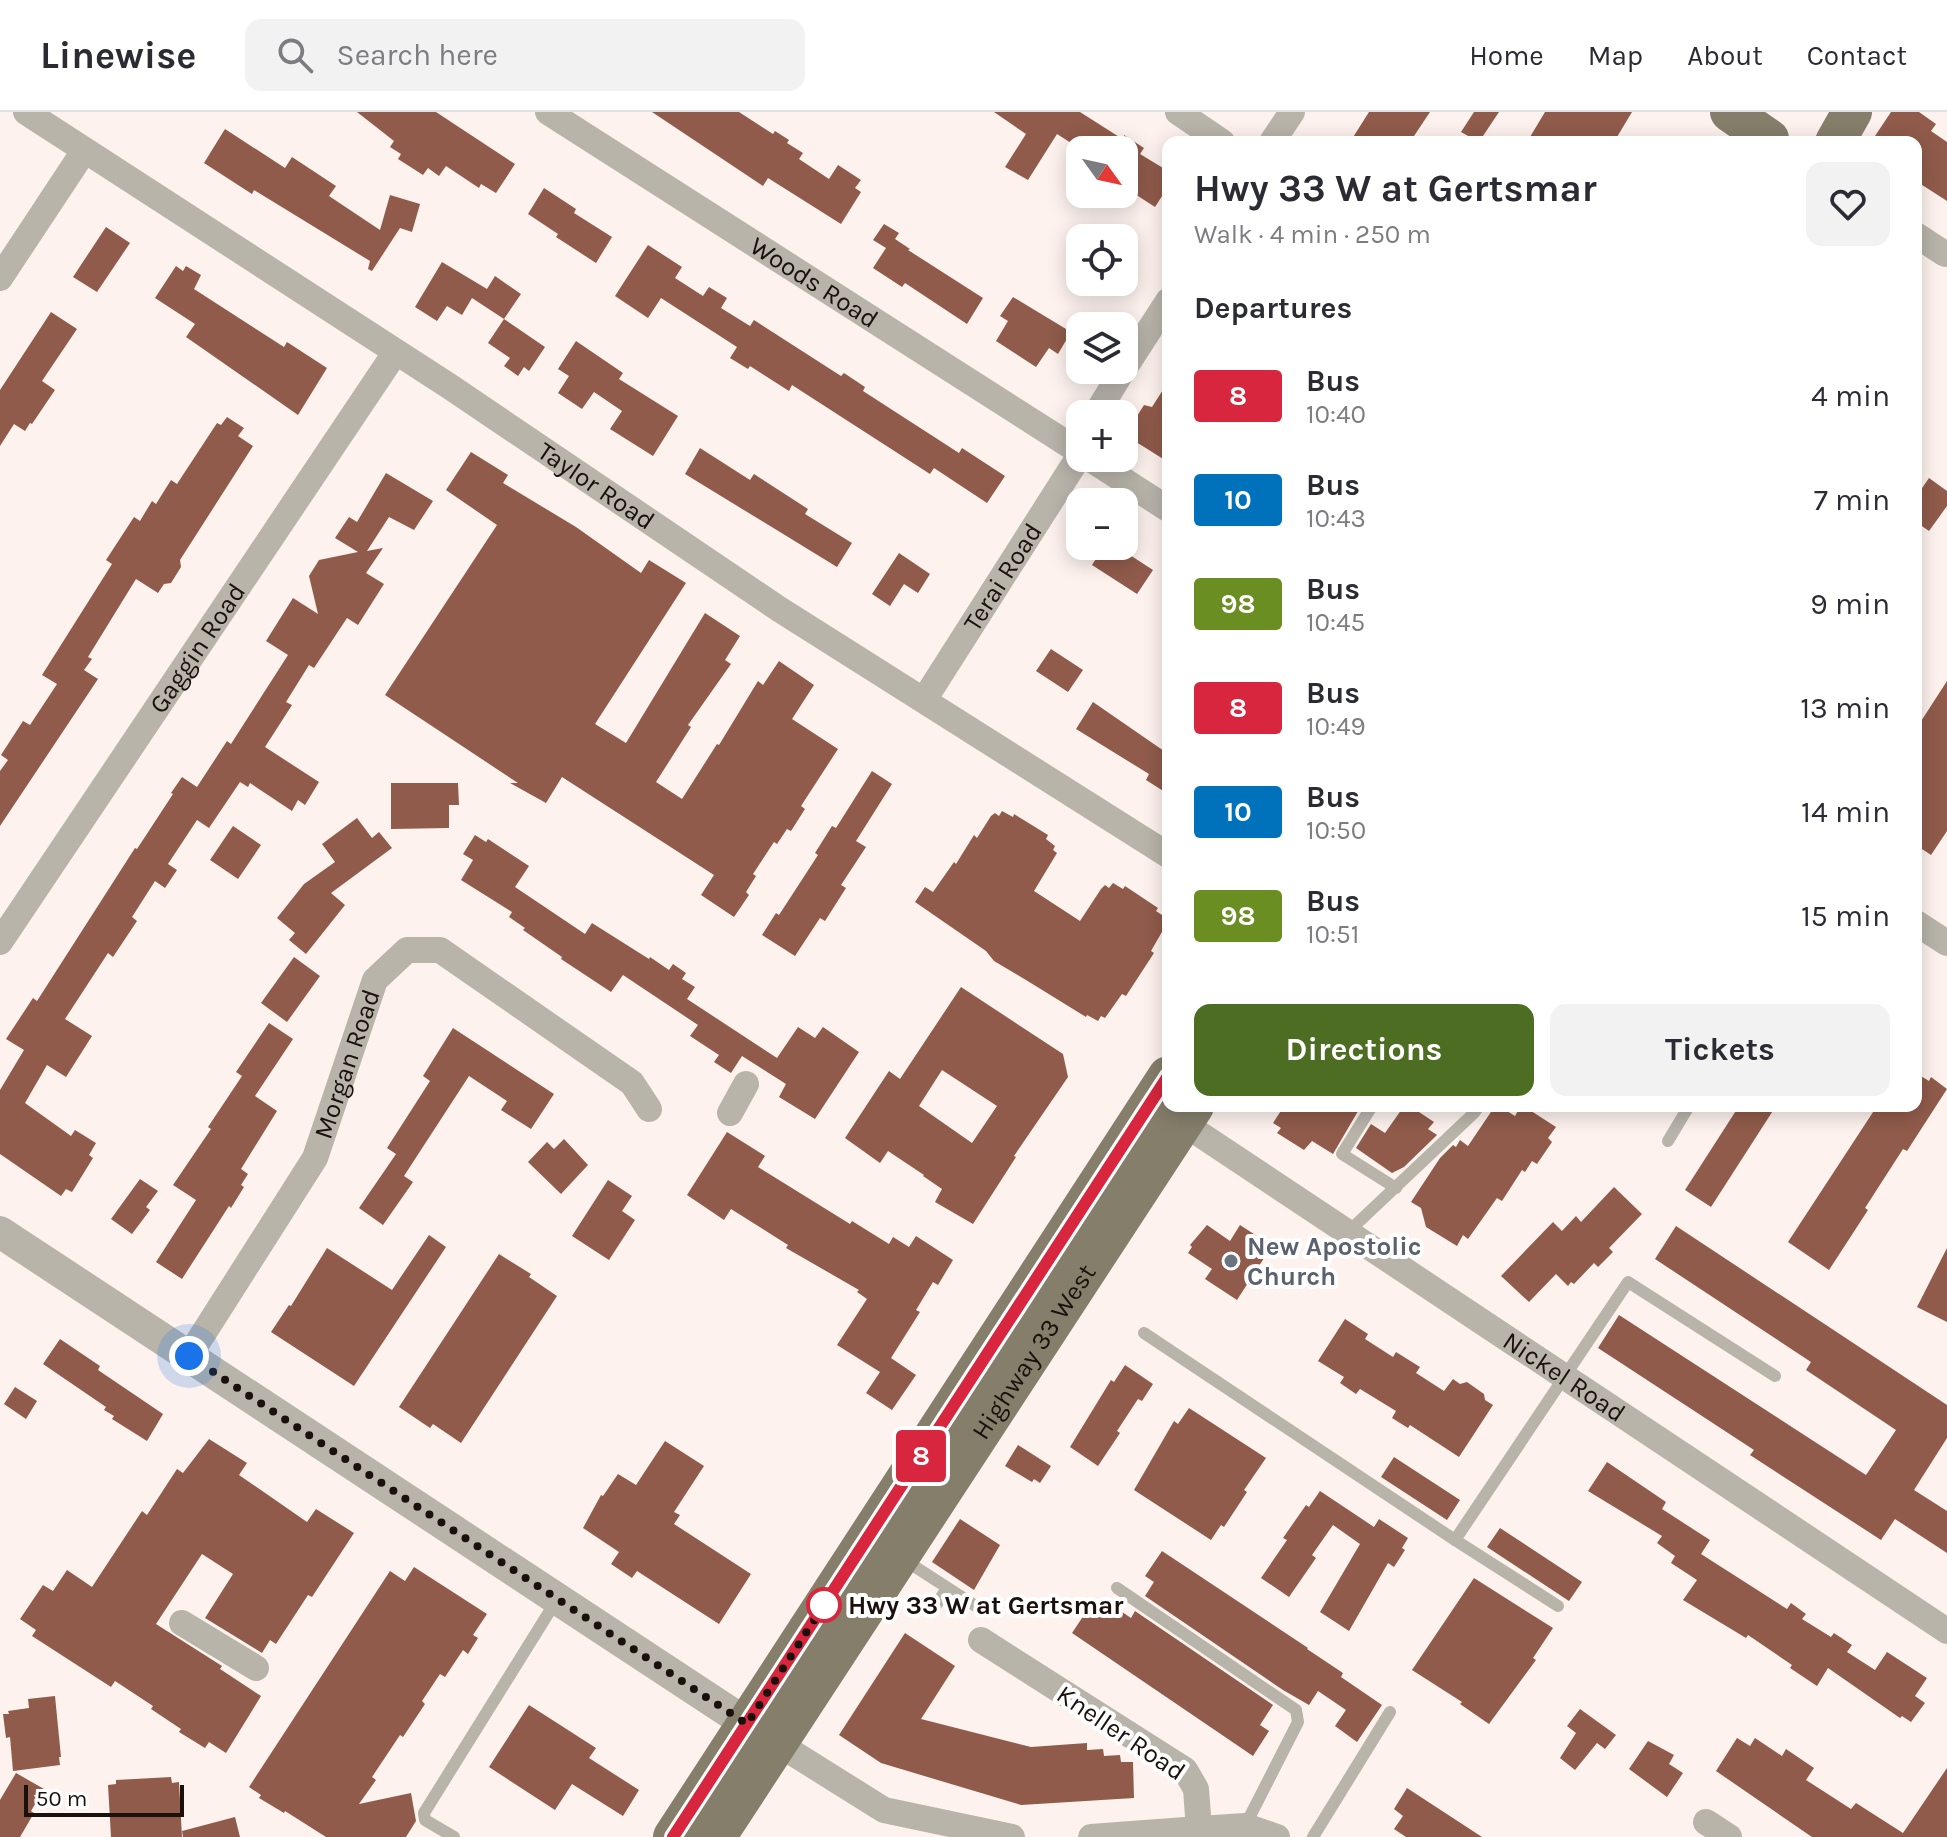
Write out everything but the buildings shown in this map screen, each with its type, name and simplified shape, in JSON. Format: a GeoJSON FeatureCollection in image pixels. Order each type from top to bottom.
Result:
{"type":"FeatureCollection","features":[{"type":"Feature","properties":{"kind":"main road"},"geometry":{"type":"LineString","coordinates":[[1715,112],[1726,136]]}},
{"type":"Feature","properties":{"kind":"main road"},"geometry":{"type":"LineString","coordinates":[[1730,112],[1773,135]]}},
{"type":"Feature","properties":{"kind":"main road"},"geometry":{"type":"LineString","coordinates":[[1811,136],[1821,112]]}},
{"type":"Feature","properties":{"kind":"main road"},"geometry":{"type":"LineString","coordinates":[[1838,136],[1852,112]]}},
{"type":"Feature","properties":{"kind":"main road"},"geometry":{"type":"LineString","coordinates":[[673,1837],[762,1734],[1162,1086]]}},
{"type":"Feature","properties":{"kind":"main road","name":"Highway 33 West"},"geometry":{"type":"LineString","coordinates":[[716,1837],[762,1734],[899,1557],[1189,1114]]}},
{"type":"Feature","properties":{"kind":"street","name":"Taylor Road"},"geometry":{"type":"LineString","coordinates":[[26,112],[449,386],[779,609],[1162,851]]}},
{"type":"Feature","properties":{"kind":"street","name":"Woods Road"},"geometry":{"type":"LineString","coordinates":[[548,112],[1066,445]]}},
{"type":"Feature","properties":{"kind":"street"},"geometry":{"type":"LineString","coordinates":[[1178,112],[1213,136]]}},
{"type":"Feature","properties":{"kind":"street"},"geometry":{"type":"LineString","coordinates":[[1276,136],[1292,112]]}},
{"type":"Feature","properties":{"kind":"street"},"geometry":{"type":"LineString","coordinates":[[0,278],[84,151]]}},
{"type":"Feature","properties":{"kind":"street"},"geometry":{"type":"LineString","coordinates":[[1922,239],[1945,254]]}},
{"type":"Feature","properties":{"kind":"street"},"geometry":{"type":"LineString","coordinates":[[1138,347],[1162,310]]}},
{"type":"Feature","properties":{"kind":"street","name":"Gaggin Road"},"geometry":{"type":"LineString","coordinates":[[0,942],[395,353]]}},
{"type":"Feature","properties":{"kind":"street","name":"Terai Road"},"geometry":{"type":"LineString","coordinates":[[924,700],[1069,472]]}},
{"type":"Feature","properties":{"kind":"street"},"geometry":{"type":"LineString","coordinates":[[1111,472],[1162,505]]}},
{"type":"Feature","properties":{"kind":"street"},"geometry":{"type":"LineString","coordinates":[[1922,927],[1947,943]]}},
{"type":"Feature","properties":{"kind":"street","name":"Morgan Road"},"geometry":{"type":"LineString","coordinates":[[189,1356],[315,1158],[375,980],[407,950],[440,950],[632,1083],[649,1109]]}},
{"type":"Feature","properties":{"kind":"street"},"geometry":{"type":"LineString","coordinates":[[730,1113],[746,1084]]}},
{"type":"Feature","properties":{"kind":"street","name":"Nickel Road"},"geometry":{"type":"LineString","coordinates":[[1189,1114],[1348,1232],[1947,1631]]}},
{"type":"Feature","properties":{"kind":"street"},"geometry":{"type":"LineString","coordinates":[[0,1232],[762,1734],[884,1810],[1012,1837]]}},
{"type":"Feature","properties":{"kind":"street"},"geometry":{"type":"LineString","coordinates":[[182,1623],[256,1668]]}},
{"type":"Feature","properties":{"kind":"street","name":"Kneller Road"},"geometry":{"type":"LineString","coordinates":[[981,1640],[1185,1770],[1196,1789],[1199,1829]]}},
{"type":"Feature","properties":{"kind":"street"},"geometry":{"type":"LineString","coordinates":[[1706,1822],[1729,1837]]}},
{"type":"Feature","properties":{"kind":"street"},"geometry":{"type":"LineString","coordinates":[[1091,1837],[1245,1826],[1277,1837]]}},
{"type":"Feature","properties":{"kind":"lane"},"geometry":{"type":"LineString","coordinates":[[1368,1112],[1342,1154],[1396,1188]]}},
{"type":"Feature","properties":{"kind":"lane"},"geometry":{"type":"LineString","coordinates":[[1348,1232],[1473,1112]]}},
{"type":"Feature","properties":{"kind":"lane"},"geometry":{"type":"LineString","coordinates":[[1668,1141],[1685,1112]]}},
{"type":"Feature","properties":{"kind":"lane"},"geometry":{"type":"LineString","coordinates":[[1455,1540],[1628,1282],[1775,1376]]}},
{"type":"Feature","properties":{"kind":"lane"},"geometry":{"type":"LineString","coordinates":[[1144,1333],[1558,1606]]}},
{"type":"Feature","properties":{"kind":"lane"},"geometry":{"type":"LineString","coordinates":[[899,1557],[985,1612]]}},
{"type":"Feature","properties":{"kind":"lane"},"geometry":{"type":"LineString","coordinates":[[933,1610],[947,1588]]}},
{"type":"Feature","properties":{"kind":"lane"},"geometry":{"type":"LineString","coordinates":[[1117,1588],[1296,1710],[1298,1722],[1245,1826]]}},
{"type":"Feature","properties":{"kind":"lane"},"geometry":{"type":"LineString","coordinates":[[454,1837],[425,1820],[424,1813],[558,1599]]}},
{"type":"Feature","properties":{"kind":"lane"},"geometry":{"type":"LineString","coordinates":[[1313,1837],[1390,1712]]}},
{"type":"Feature","properties":{"kind":"bus line","name":"8"},"geometry":{"type":"LineString","coordinates":[[673,1837],[1162,1085]]}},
{"type":"Feature","properties":{"kind":"place","name":"New Apostolic Church"},"geometry":{"type":"Point","coordinates":[1231,1261]}},
{"type":"Feature","properties":{"kind":"place","name":"Hwy 33 W at Gertsmar"},"geometry":{"type":"Point","coordinates":[824,1605]}},
{"type":"Feature","properties":{"kind":"route"},"geometry":{"type":"LineString","coordinates":[[189,1356],[747,1724],[824,1605]]}}]}
